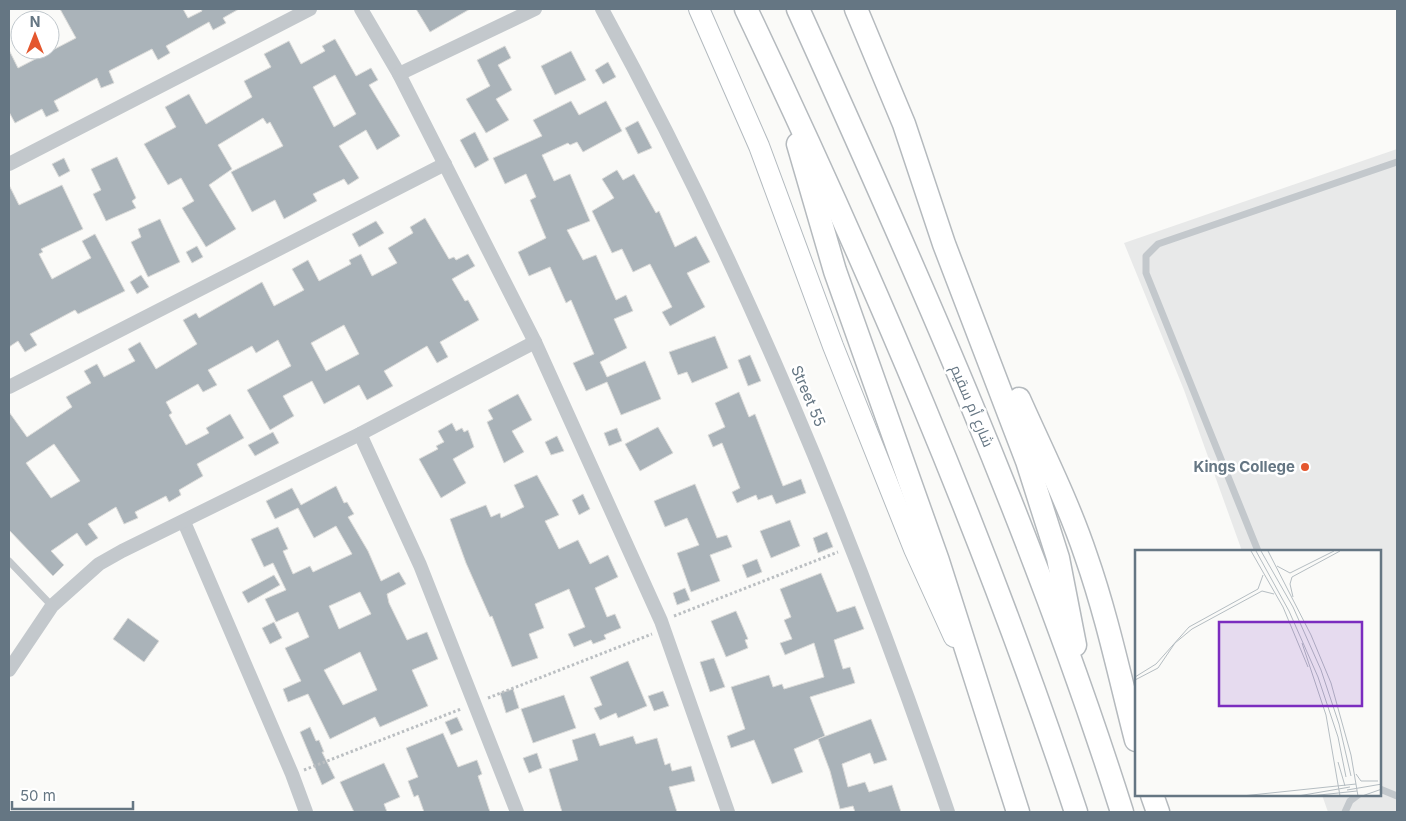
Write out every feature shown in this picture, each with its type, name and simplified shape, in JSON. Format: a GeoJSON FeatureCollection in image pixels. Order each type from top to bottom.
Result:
{"type":"FeatureCollection","features":[{"type":"Feature","properties":{"kind":"main road"},"geometry":{"type":"LineString","coordinates":[[699,9],[760,146],[832,346],[914,550],[978,684]]}},
{"type":"Feature","properties":{"kind":"main road"},"geometry":{"type":"LineString","coordinates":[[746,9],[837,203],[934,432],[1015,636],[1076,812]]}},
{"type":"Feature","properties":{"kind":"main road","name":"شارع أم سقيم"},"geometry":{"type":"LineString","coordinates":[[798,9],[958,373],[1037,570],[1080,687],[1122,812]]}},
{"type":"Feature","properties":{"kind":"main road"},"geometry":{"type":"LineString","coordinates":[[856,9],[1071,516],[1099,595],[1135,736]]}},
{"type":"Feature","properties":{"kind":"main road"},"geometry":{"type":"LineString","coordinates":[[785,90],[808,181],[835,271],[902,456],[978,684],[1018,812]]}},
{"type":"Feature","properties":{"kind":"main road"},"geometry":{"type":"LineString","coordinates":[[904,124],[944,244],[1016,429],[1038,494],[1066,590],[1080,687]]}},
{"type":"Feature","properties":{"kind":"main road"},"geometry":{"type":"LineString","coordinates":[[1152,796],[1158,812]]}},
{"type":"Feature","properties":{"kind":"street"},"geometry":{"type":"LineString","coordinates":[[9,164],[310,9]]}},
{"type":"Feature","properties":{"kind":"street"},"geometry":{"type":"LineString","coordinates":[[361,9],[399,74],[535,342],[662,621],[728,812]]}},
{"type":"Feature","properties":{"kind":"street"},"geometry":{"type":"LineString","coordinates":[[399,74],[535,9]]}},
{"type":"Feature","properties":{"kind":"street","name":"Street 55"},"geometry":{"type":"LineString","coordinates":[[602,9],[643,84],[733,269],[810,442],[853,546],[907,691],[948,812]]}},
{"type":"Feature","properties":{"kind":"street"},"geometry":{"type":"LineString","coordinates":[[9,387],[445,164]]}},
{"type":"Feature","properties":{"kind":"street"},"geometry":{"type":"LineString","coordinates":[[9,670],[52,606],[99,564],[129,547],[184,522],[360,434],[535,342]]}},
{"type":"Feature","properties":{"kind":"street"},"geometry":{"type":"LineString","coordinates":[[360,434],[420,565],[517,812]]}},
{"type":"Feature","properties":{"kind":"street"},"geometry":{"type":"LineString","coordinates":[[184,522],[292,774],[306,812]]}},
{"type":"Feature","properties":{"kind":"lane"},"geometry":{"type":"LineString","coordinates":[[1258,550],[1146,273],[1146,256],[1158,244],[1397,162]]}},
{"type":"Feature","properties":{"kind":"lane"},"geometry":{"type":"LineString","coordinates":[[9,561],[52,606]]}},
{"type":"Feature","properties":{"kind":"lane"},"geometry":{"type":"LineString","coordinates":[[1381,789],[1397,796]]}},
{"type":"Feature","properties":{"kind":"lane"},"geometry":{"type":"LineString","coordinates":[[1345,812],[1350,802],[1357,796]]}},
{"type":"Feature","properties":{"kind":"path"},"geometry":{"type":"LineString","coordinates":[[662,621],[853,546]]}},
{"type":"Feature","properties":{"kind":"shaded area","name":"Kings College"},"geometry":{"type":"Polygon","coordinates":[[[1397,149],[1397,812],[1328,812],[1322,796],[1381,796],[1381,550],[1242,550],[1184,390],[1124,243],[1397,149]]]}},
{"type":"Feature","properties":{"kind":"building"},"geometry":{"type":"Polygon","coordinates":[[[60,9],[183,9],[188,18],[202,11],[201,9],[239,9],[223,18],[226,23],[213,30],[209,22],[166,46],[170,53],[158,60],[152,49],[109,71],[114,83],[101,88],[97,78],[54,101],[59,111],[46,117],[42,109],[15,123],[9,112],[9,50],[10,60],[14,60],[18,68],[33,60],[60,60],[60,46],[76,38],[60,9]]]}},
{"type":"Feature","properties":{"kind":"building"},"geometry":{"type":"Polygon","coordinates":[[[416,9],[470,9],[430,32],[416,9]]]}},
{"type":"Feature","properties":{"kind":"building"},"geometry":{"type":"Polygon","coordinates":[[[335,39],[356,76],[371,68],[378,80],[369,85],[400,136],[377,150],[366,130],[339,146],[359,178],[348,185],[344,179],[313,194],[317,201],[284,219],[275,200],[252,212],[231,172],[283,146],[270,122],[267,124],[263,118],[218,145],[232,169],[209,185],[236,229],[206,247],[182,208],[194,201],[181,178],[168,185],[144,144],[176,127],[165,107],[189,94],[206,124],[252,97],[244,81],[271,67],[264,54],[289,41],[301,64],[325,51],[322,46],[335,39]],[[335,75],[313,87],[334,127],[356,114],[335,75]]]}},
{"type":"Feature","properties":{"kind":"building"},"geometry":{"type":"Polygon","coordinates":[[[505,46],[511,58],[498,65],[512,90],[496,99],[509,120],[486,133],[466,99],[490,86],[477,60],[505,46]]]}},
{"type":"Feature","properties":{"kind":"building"},"geometry":{"type":"Polygon","coordinates":[[[571,51],[586,80],[555,95],[541,66],[571,51]]]}},
{"type":"Feature","properties":{"kind":"building"},"geometry":{"type":"Polygon","coordinates":[[[608,62],[616,77],[603,84],[595,70],[608,62]]]}},
{"type":"Feature","properties":{"kind":"building"},"geometry":{"type":"Polygon","coordinates":[[[571,101],[579,115],[606,101],[622,131],[583,152],[577,142],[570,145],[568,143],[542,155],[554,181],[570,174],[590,221],[567,230],[583,260],[596,255],[616,300],[626,295],[633,311],[614,319],[627,348],[600,362],[607,377],[645,361],[661,399],[621,415],[607,382],[586,391],[573,363],[594,354],[571,300],[566,303],[550,267],[529,276],[518,252],[546,238],[530,200],[536,197],[526,174],[505,184],[493,158],[542,136],[533,120],[571,101]]]}},
{"type":"Feature","properties":{"kind":"building"},"geometry":{"type":"Polygon","coordinates":[[[638,121],[652,148],[638,154],[625,128],[638,121]]]}},
{"type":"Feature","properties":{"kind":"building"},"geometry":{"type":"Polygon","coordinates":[[[475,132],[489,160],[475,168],[460,140],[475,132]]]}},
{"type":"Feature","properties":{"kind":"building"},"geometry":{"type":"Polygon","coordinates":[[[117,157],[136,198],[132,201],[136,208],[106,221],[93,194],[101,190],[91,169],[117,157]]]}},
{"type":"Feature","properties":{"kind":"building"},"geometry":{"type":"Polygon","coordinates":[[[64,158],[70,171],[59,177],[52,164],[64,158]]]}},
{"type":"Feature","properties":{"kind":"building"},"geometry":{"type":"Polygon","coordinates":[[[617,170],[623,180],[634,174],[656,213],[659,211],[675,247],[696,236],[710,262],[687,273],[705,307],[670,326],[662,312],[672,307],[650,264],[633,272],[622,249],[612,253],[592,211],[614,198],[602,179],[617,170]]]}},
{"type":"Feature","properties":{"kind":"building"},"geometry":{"type":"Polygon","coordinates":[[[9,185],[19,205],[62,185],[83,229],[41,249],[43,252],[39,254],[52,279],[91,258],[82,241],[95,234],[125,291],[78,314],[75,310],[30,334],[37,345],[25,352],[18,341],[9,347],[9,185]]]}},
{"type":"Feature","properties":{"kind":"building"},"geometry":{"type":"Polygon","coordinates":[[[425,218],[449,259],[454,257],[456,260],[468,254],[475,266],[452,279],[465,301],[468,300],[479,320],[440,342],[448,357],[437,363],[427,346],[384,371],[393,386],[367,400],[359,385],[324,404],[312,381],[283,396],[294,416],[270,430],[247,390],[291,366],[278,340],[256,353],[252,346],[208,370],[217,385],[203,392],[198,384],[166,402],[172,413],[169,415],[186,445],[209,433],[206,428],[230,414],[244,438],[197,464],[203,476],[179,490],[181,495],[169,502],[166,496],[135,512],[138,518],[124,524],[116,507],[88,524],[98,538],[86,546],[77,533],[51,551],[64,565],[53,576],[9,530],[9,412],[27,437],[72,407],[66,397],[91,383],[84,371],[97,364],[104,377],[135,361],[128,349],[140,342],[156,369],[197,344],[183,320],[196,313],[199,318],[262,282],[274,306],[304,290],[292,269],[308,260],[319,281],[351,264],[349,260],[361,254],[372,276],[397,263],[388,248],[413,233],[410,227],[425,218]],[[344,325],[311,343],[326,371],[359,354],[344,325]],[[54,444],[26,463],[51,498],[80,481],[54,444]]]}},
{"type":"Feature","properties":{"kind":"building"},"geometry":{"type":"Polygon","coordinates":[[[160,219],[180,262],[148,277],[131,242],[141,237],[138,229],[160,219]]]}},
{"type":"Feature","properties":{"kind":"building"},"geometry":{"type":"Polygon","coordinates":[[[376,221],[384,233],[359,247],[352,234],[376,221]]]}},
{"type":"Feature","properties":{"kind":"building"},"geometry":{"type":"Polygon","coordinates":[[[197,246],[203,257],[192,263],[186,252],[197,246]]]}},
{"type":"Feature","properties":{"kind":"building"},"geometry":{"type":"Polygon","coordinates":[[[141,275],[149,287],[137,294],[130,282],[141,275]]]}},
{"type":"Feature","properties":{"kind":"building"},"geometry":{"type":"Polygon","coordinates":[[[715,336],[728,368],[692,383],[687,372],[678,375],[669,352],[715,336]]]}},
{"type":"Feature","properties":{"kind":"building"},"geometry":{"type":"Polygon","coordinates":[[[750,355],[761,381],[748,386],[738,360],[750,355]]]}},
{"type":"Feature","properties":{"kind":"building"},"geometry":{"type":"Polygon","coordinates":[[[739,392],[749,417],[755,414],[783,486],[801,479],[806,493],[776,504],[772,495],[758,500],[756,495],[737,503],[732,492],[740,488],[722,443],[713,447],[708,435],[725,427],[715,403],[739,392]]]}},
{"type":"Feature","properties":{"kind":"building"},"geometry":{"type":"Polygon","coordinates":[[[518,394],[532,420],[512,431],[524,452],[504,463],[487,422],[493,419],[488,410],[518,394]]]}},
{"type":"Feature","properties":{"kind":"building"},"geometry":{"type":"Polygon","coordinates":[[[452,423],[456,431],[462,428],[464,432],[468,430],[474,447],[453,459],[466,483],[441,498],[419,459],[438,449],[436,446],[444,442],[438,431],[452,423]]]}},
{"type":"Feature","properties":{"kind":"building"},"geometry":{"type":"Polygon","coordinates":[[[658,427],[673,453],[640,471],[625,444],[658,427]]]}},
{"type":"Feature","properties":{"kind":"building"},"geometry":{"type":"Polygon","coordinates":[[[617,428],[622,441],[609,446],[604,433],[617,428]]]}},
{"type":"Feature","properties":{"kind":"building"},"geometry":{"type":"Polygon","coordinates":[[[273,432],[279,443],[255,456],[248,445],[273,432]]]}},
{"type":"Feature","properties":{"kind":"building"},"geometry":{"type":"Polygon","coordinates":[[[557,436],[564,451],[551,455],[545,442],[557,436]]]}},
{"type":"Feature","properties":{"kind":"building"},"geometry":{"type":"Polygon","coordinates":[[[537,475],[559,515],[545,521],[559,549],[578,540],[590,564],[608,555],[618,577],[595,588],[607,617],[615,614],[621,628],[604,635],[606,639],[593,644],[591,640],[574,647],[568,634],[585,627],[569,589],[535,604],[544,628],[529,634],[538,658],[512,667],[492,616],[490,617],[466,563],[450,519],[486,505],[491,517],[500,513],[501,518],[524,507],[514,485],[537,475]]]}},
{"type":"Feature","properties":{"kind":"building"},"geometry":{"type":"Polygon","coordinates":[[[695,484],[717,538],[727,535],[732,547],[710,555],[720,581],[691,592],[677,553],[699,545],[687,518],[665,527],[654,501],[695,484]]]}},
{"type":"Feature","properties":{"kind":"building"},"geometry":{"type":"Polygon","coordinates":[[[336,486],[344,503],[347,502],[354,514],[348,517],[368,551],[381,581],[399,572],[406,584],[387,594],[389,603],[407,640],[427,632],[438,659],[412,670],[428,706],[380,727],[375,717],[330,739],[308,694],[288,702],[283,689],[301,681],[285,648],[309,637],[298,612],[276,622],[265,599],[286,590],[273,563],[264,567],[251,539],[278,527],[288,549],[283,551],[293,574],[310,566],[313,572],[352,554],[336,526],[314,538],[298,508],[275,519],[266,501],[292,488],[301,505],[336,486]],[[360,592],[329,606],[339,629],[371,614],[360,592]],[[360,652],[324,670],[343,705],[377,690],[360,652]]]}},
{"type":"Feature","properties":{"kind":"building"},"geometry":{"type":"Polygon","coordinates":[[[583,494],[590,509],[579,515],[572,500],[583,494]]]}},
{"type":"Feature","properties":{"kind":"building"},"geometry":{"type":"Polygon","coordinates":[[[790,520],[800,546],[771,558],[760,531],[790,520]]]}},
{"type":"Feature","properties":{"kind":"building"},"geometry":{"type":"Polygon","coordinates":[[[827,532],[833,547],[818,553],[813,538],[827,532]]]}},
{"type":"Feature","properties":{"kind":"building"},"geometry":{"type":"Polygon","coordinates":[[[757,559],[762,572],[747,578],[742,565],[757,559]]]}},
{"type":"Feature","properties":{"kind":"building"},"geometry":{"type":"Polygon","coordinates":[[[821,573],[837,612],[855,606],[864,629],[834,640],[843,669],[850,667],[855,683],[810,697],[825,736],[794,749],[803,772],[772,784],[754,740],[731,748],[727,736],[745,729],[731,687],[769,675],[773,687],[782,684],[784,689],[824,677],[814,643],[785,655],[780,643],[792,639],[784,620],[791,617],[780,589],[821,573]]]}},
{"type":"Feature","properties":{"kind":"building"},"geometry":{"type":"Polygon","coordinates":[[[274,575],[280,585],[248,603],[242,592],[274,575]]]}},
{"type":"Feature","properties":{"kind":"building"},"geometry":{"type":"Polygon","coordinates":[[[685,588],[690,600],[677,605],[673,593],[685,588]]]}},
{"type":"Feature","properties":{"kind":"building"},"geometry":{"type":"Polygon","coordinates":[[[736,611],[748,639],[745,640],[748,648],[726,657],[711,621],[736,611]]]}},
{"type":"Feature","properties":{"kind":"building"},"geometry":{"type":"Polygon","coordinates":[[[128,618],[159,641],[144,662],[113,639],[128,618]]]}},
{"type":"Feature","properties":{"kind":"building"},"geometry":{"type":"Polygon","coordinates":[[[274,622],[282,638],[270,644],[262,628],[274,622]]]}},
{"type":"Feature","properties":{"kind":"building"},"geometry":{"type":"Polygon","coordinates":[[[714,658],[725,687],[710,692],[700,662],[714,658]]]}},
{"type":"Feature","properties":{"kind":"building"},"geometry":{"type":"Polygon","coordinates":[[[628,661],[647,706],[618,718],[616,713],[600,720],[594,708],[602,705],[590,677],[628,661]]]}},
{"type":"Feature","properties":{"kind":"building"},"geometry":{"type":"Polygon","coordinates":[[[513,689],[519,708],[506,713],[500,693],[513,689]]]}},
{"type":"Feature","properties":{"kind":"building"},"geometry":{"type":"Polygon","coordinates":[[[663,691],[669,706],[654,711],[648,696],[663,691]]]}},
{"type":"Feature","properties":{"kind":"building"},"geometry":{"type":"Polygon","coordinates":[[[564,695],[576,728],[533,743],[521,709],[564,695]]]}},
{"type":"Feature","properties":{"kind":"building"},"geometry":{"type":"Polygon","coordinates":[[[457,717],[463,730],[451,735],[445,722],[457,717]]]}},
{"type":"Feature","properties":{"kind":"building"},"geometry":{"type":"Polygon","coordinates":[[[871,719],[887,760],[874,764],[870,753],[842,764],[848,787],[865,782],[869,792],[892,785],[901,812],[855,812],[853,806],[840,809],[830,771],[818,739],[871,719]]]}},
{"type":"Feature","properties":{"kind":"building"},"geometry":{"type":"Polygon","coordinates":[[[310,727],[316,741],[319,740],[324,752],[322,752],[335,778],[322,785],[300,732],[310,727]]]}},
{"type":"Feature","properties":{"kind":"building"},"geometry":{"type":"Polygon","coordinates":[[[443,733],[458,767],[477,760],[482,774],[478,776],[490,812],[424,812],[418,795],[414,797],[408,781],[418,777],[406,748],[443,733]]]}},
{"type":"Feature","properties":{"kind":"building"},"geometry":{"type":"Polygon","coordinates":[[[595,733],[600,746],[633,736],[636,744],[657,738],[665,765],[670,763],[672,771],[691,766],[695,781],[669,787],[677,812],[562,812],[549,769],[578,760],[572,740],[595,733]]]}},
{"type":"Feature","properties":{"kind":"building"},"geometry":{"type":"Polygon","coordinates":[[[537,753],[542,768],[529,773],[523,758],[537,753]]]}},
{"type":"Feature","properties":{"kind":"building"},"geometry":{"type":"Polygon","coordinates":[[[384,763],[400,797],[384,804],[387,812],[354,812],[340,782],[384,763]]]}},
{"type":"Feature","properties":{"kind":"place","name":"Kings College"},"geometry":{"type":"Point","coordinates":[1305,467]}}]}
